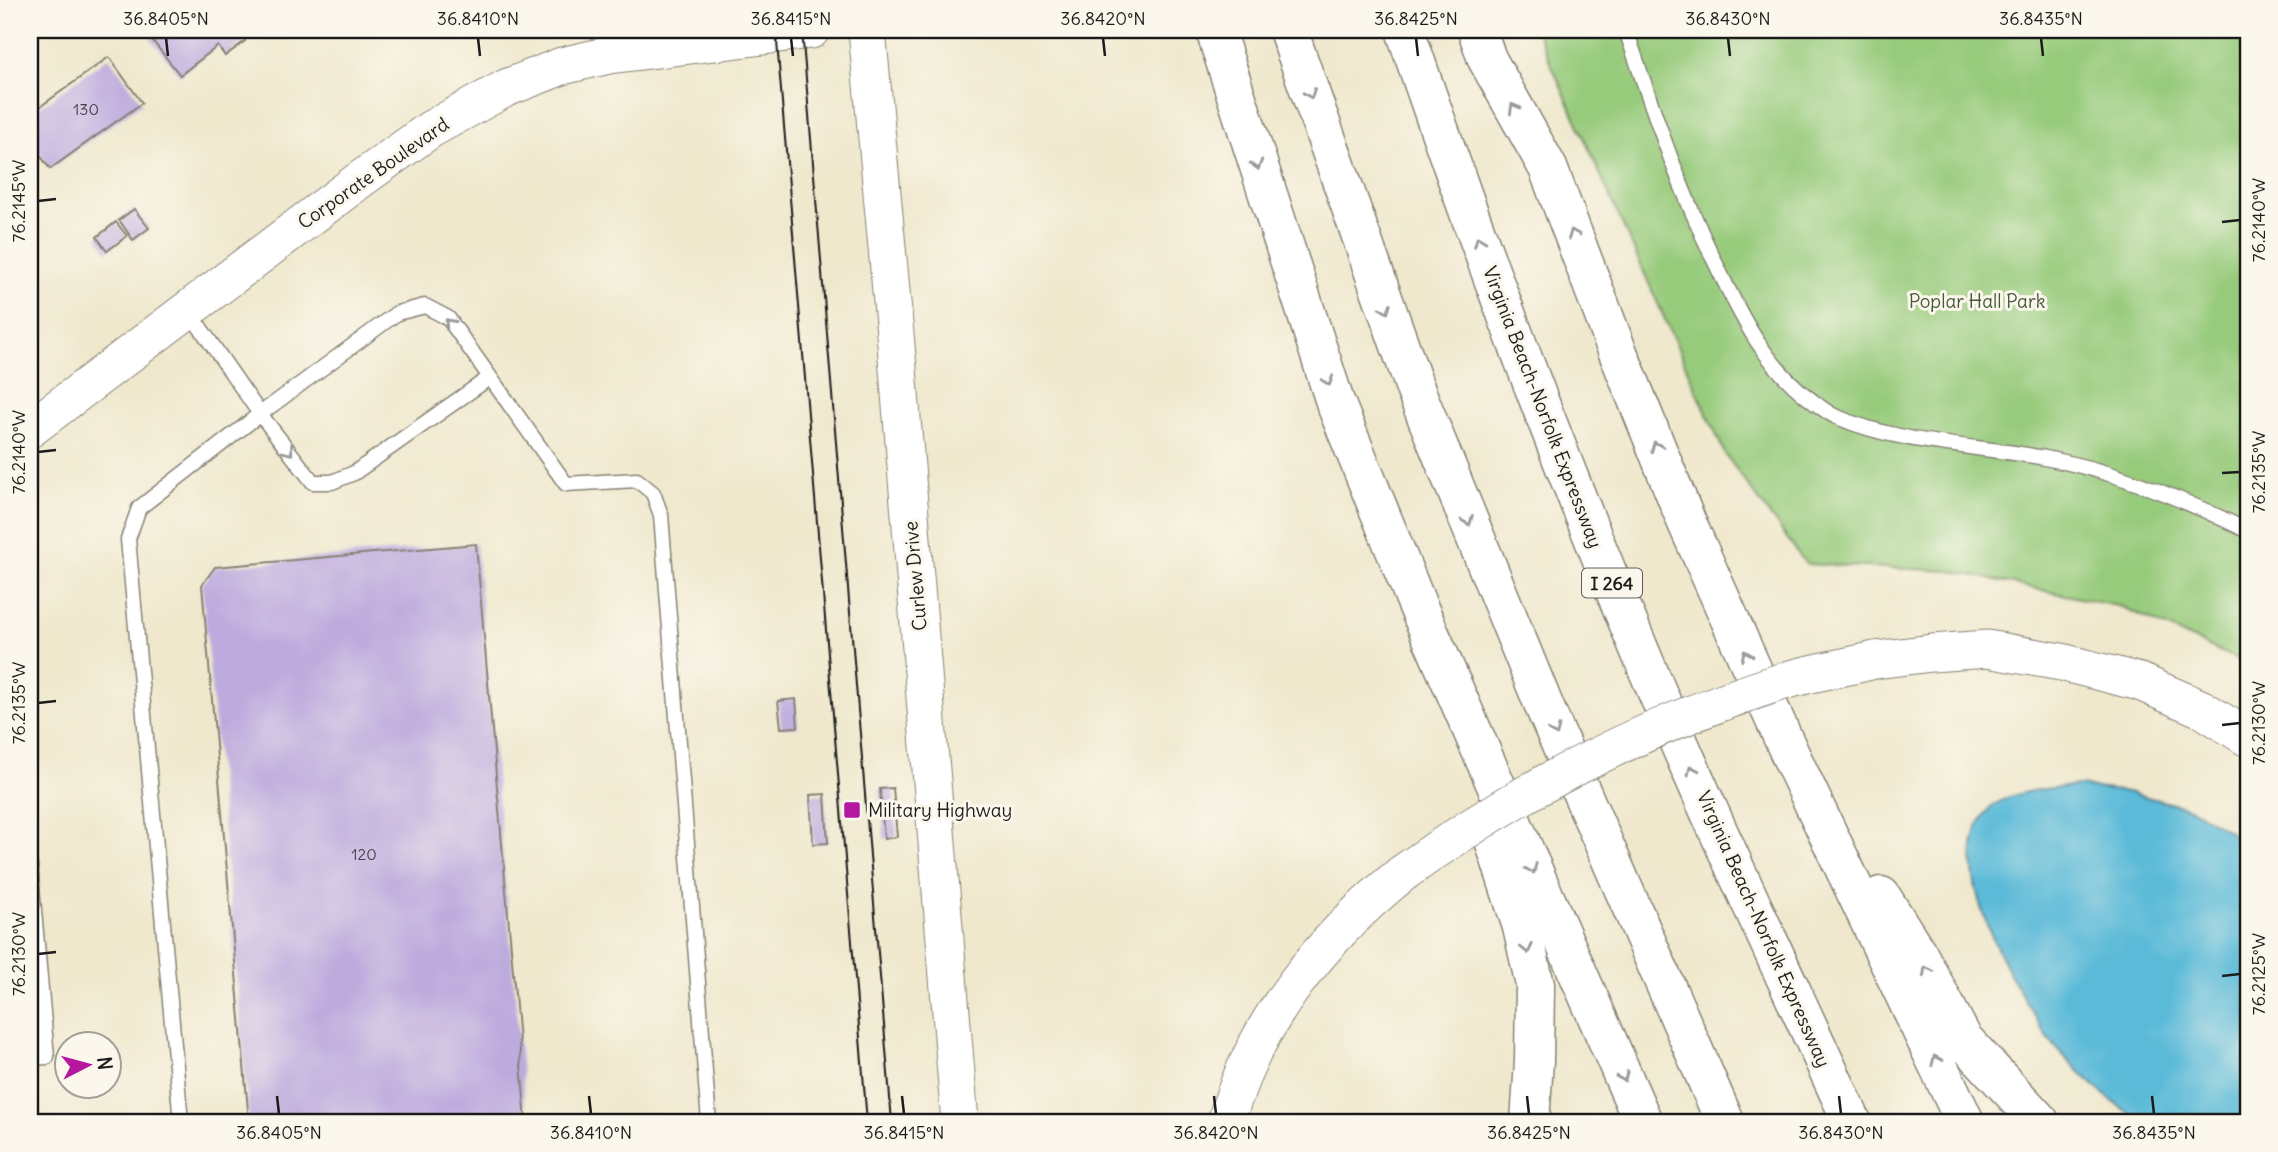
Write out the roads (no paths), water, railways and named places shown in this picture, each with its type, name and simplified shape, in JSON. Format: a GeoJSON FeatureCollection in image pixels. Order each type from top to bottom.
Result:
{"type":"FeatureCollection","features":[{"type":"Feature","properties":{"kind":"highway"},"geometry":{"type":"LineString","coordinates":[[1215,30],[1335,402],[1417,604],[1643,1122]]}},
{"type":"Feature","properties":{"kind":"highway"},"geometry":{"type":"LineString","coordinates":[[1288,30],[1416,391],[1546,713],[1725,1122]]}},
{"type":"Feature","properties":{"kind":"highway","name":"Virginia Beach-Norfolk Expressway"},"geometry":{"type":"LineString","coordinates":[[1405,30],[1461,193],[1552,436],[1648,670],[1852,1122]]}},
{"type":"Feature","properties":{"kind":"highway"},"geometry":{"type":"LineString","coordinates":[[1477,30],[1487,59],[1548,167],[1615,345],[1687,523],[1790,754],[1965,1122]]}},
{"type":"Feature","properties":{"kind":"highway"},"geometry":{"type":"LineString","coordinates":[[1417,604],[1522,927],[1535,985],[1530,1122]]}},
{"type":"Feature","properties":{"kind":"highway"},"geometry":{"type":"LineString","coordinates":[[1790,754],[1919,956],[1963,1039],[2040,1122]]}},
{"type":"Feature","properties":{"kind":"street","name":"Corporate Boulevard"},"geometry":{"type":"LineString","coordinates":[[30,429],[431,129],[506,88],[562,66],[609,55],[811,30]]}},
{"type":"Feature","properties":{"kind":"street","name":"Curlew Drive"},"geometry":{"type":"LineString","coordinates":[[867,30],[960,1122]]}},
{"type":"Feature","properties":{"kind":"street"},"geometry":{"type":"LineString","coordinates":[[1226,1122],[1254,1050],[1287,994],[1337,932],[1403,873],[1459,833],[1551,780],[1696,712],[1789,680],[1875,660],[1987,649],[2061,662],[2140,682],[2202,709],[2248,737]]}},
{"type":"Feature","properties":{"kind":"lane"},"geometry":{"type":"LineString","coordinates":[[1626,30],[1675,174],[1738,311],[1773,364],[1802,393],[1834,416],[1880,433],[2046,458],[2110,474],[2200,507],[2248,531]]}},
{"type":"Feature","properties":{"kind":"lane"},"geometry":{"type":"LineString","coordinates":[[181,1122],[128,539],[139,508],[397,313],[425,306],[448,318],[566,484],[636,480],[653,493],[661,515],[709,1122]]}},
{"type":"Feature","properties":{"kind":"lane"},"geometry":{"type":"LineString","coordinates":[[187,309],[260,414],[313,482],[332,482],[355,473],[489,378]]}},
{"type":"Feature","properties":{"kind":"lane"},"geometry":{"type":"LineString","coordinates":[[30,865],[47,1057],[30,1058]]}},
{"type":"Feature","properties":{"kind":"water"},"geometry":{"type":"Polygon","coordinates":[[[2078,786],[2128,792],[2192,809],[2248,843],[2248,1122],[2142,1121],[2095,1086],[2050,1041],[2008,970],[1984,917],[1976,889],[1972,862],[1975,837],[1984,815],[2002,800],[2027,792],[2078,786]]]}},
{"type":"Feature","properties":{"kind":"tram line"},"geometry":{"type":"LineString","coordinates":[[776,30],[867,1122]]}},
{"type":"Feature","properties":{"kind":"tram line"},"geometry":{"type":"LineString","coordinates":[[802,30],[892,1122]]}},
{"type":"Feature","properties":{"kind":"place","name":"Military Highway"},"geometry":{"type":"Point","coordinates":[852,810]}},
{"type":"Feature","properties":{"kind":"park label","name":"Poplar Hall Park"},"geometry":{"type":"Point","coordinates":[1977,301]}}]}
